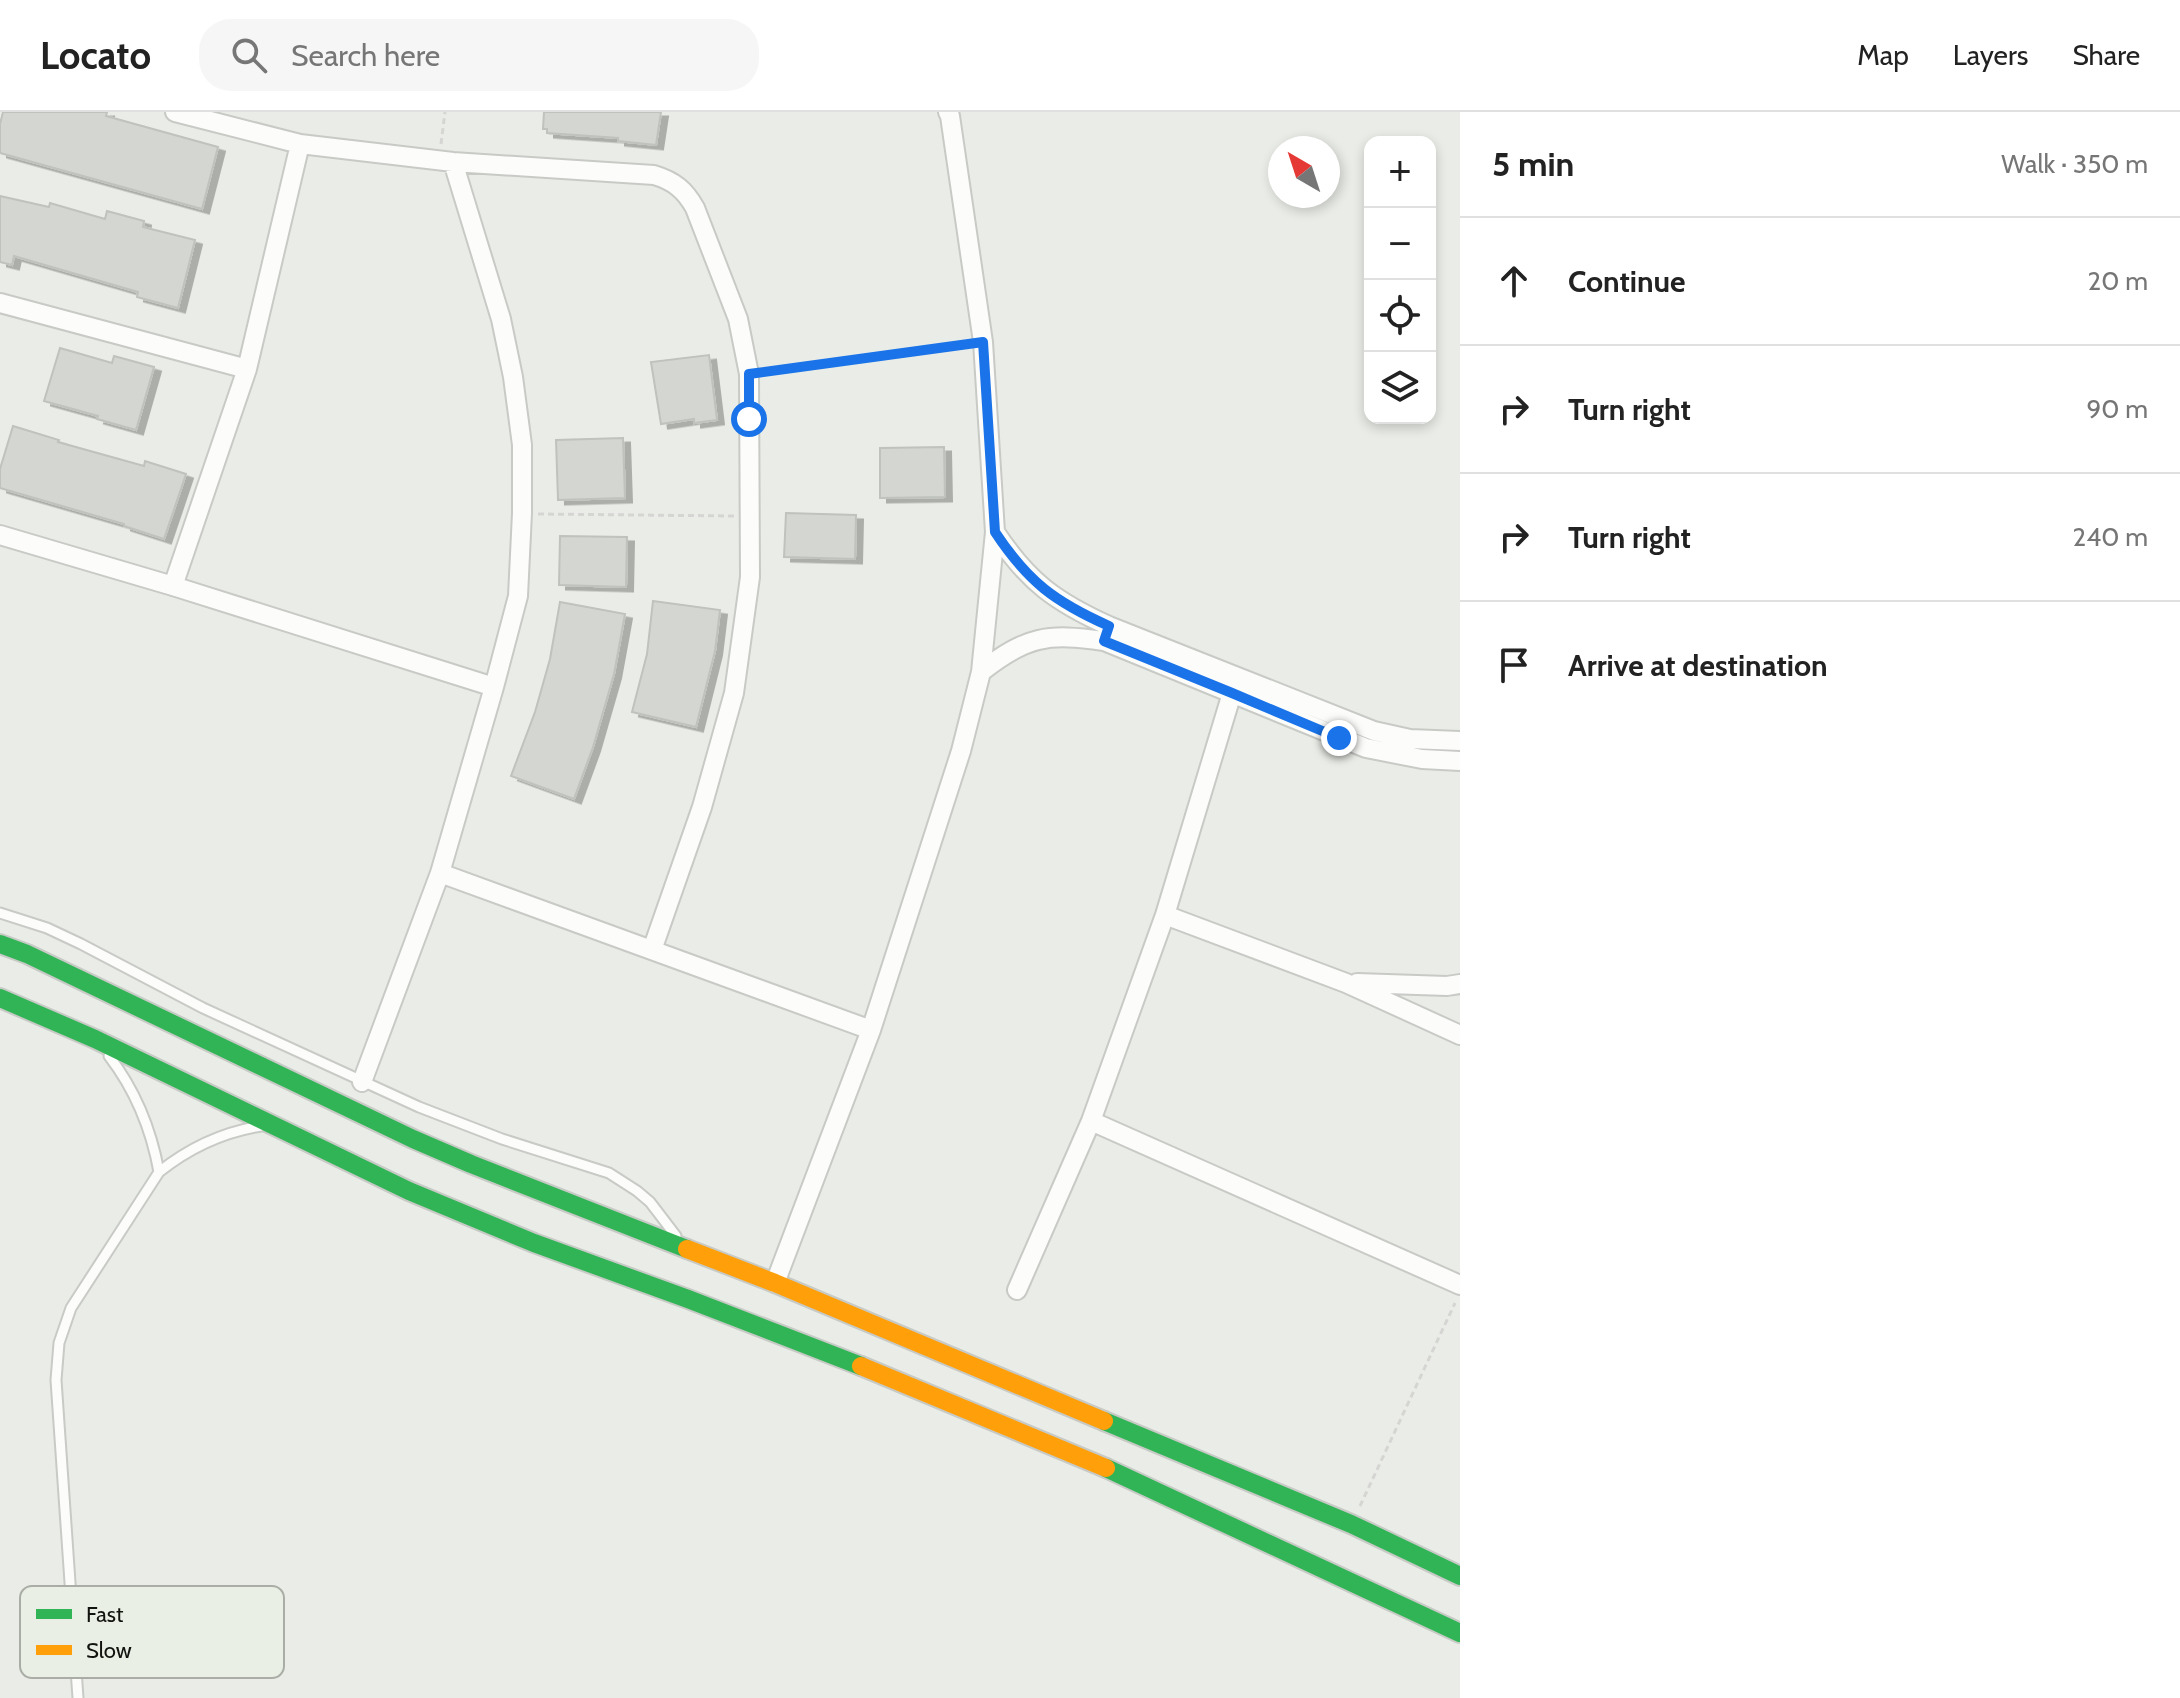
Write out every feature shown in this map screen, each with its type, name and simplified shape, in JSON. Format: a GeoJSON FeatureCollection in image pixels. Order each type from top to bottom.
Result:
{"type":"FeatureCollection","features":[{"type":"Feature","properties":{"kind":"street"},"geometry":{"type":"LineString","coordinates":[[175,112],[300,144],[446,161],[654,175],[677,184],[695,208],[738,319],[749,374],[750,577],[734,693],[702,807],[652,950]]}},
{"type":"Feature","properties":{"kind":"street"},"geometry":{"type":"LineString","coordinates":[[775,1283],[871,1030],[961,751],[981,672],[995,532],[983,342],[950,113]]}},
{"type":"Feature","properties":{"kind":"street"},"geometry":{"type":"LineString","coordinates":[[173,586],[247,369],[300,144]]}},
{"type":"Feature","properties":{"kind":"street"},"geometry":{"type":"LineString","coordinates":[[362,1082],[440,873],[518,596],[522,445],[510,363],[497,305],[446,161]]}},
{"type":"Feature","properties":{"kind":"street"},"geometry":{"type":"LineString","coordinates":[[0,303],[247,369]]}},
{"type":"Feature","properties":{"kind":"street"},"geometry":{"type":"LineString","coordinates":[[995,532],[1020,567],[1051,596],[1106,634],[1232,693],[1366,748],[1422,759],[1460,761]]}},
{"type":"Feature","properties":{"kind":"street"},"geometry":{"type":"LineString","coordinates":[[0,535],[494,687]]}},
{"type":"Feature","properties":{"kind":"street"},"geometry":{"type":"LineString","coordinates":[[981,672],[1018,647],[1038,638],[1106,634],[1374,731],[1410,739],[1460,741]]}},
{"type":"Feature","properties":{"kind":"street"},"geometry":{"type":"LineString","coordinates":[[1017,1290],[1091,1121],[1165,915],[1232,693]]}},
{"type":"Feature","properties":{"kind":"street"},"geometry":{"type":"LineString","coordinates":[[440,873],[871,1030]]}},
{"type":"Feature","properties":{"kind":"street"},"geometry":{"type":"LineString","coordinates":[[1165,915],[1346,983],[1460,1035]]}},
{"type":"Feature","properties":{"kind":"street"},"geometry":{"type":"LineString","coordinates":[[0,944],[27,954],[413,1139],[775,1283],[1351,1524],[1460,1576]]}},
{"type":"Feature","properties":{"kind":"street"},"geometry":{"type":"LineString","coordinates":[[1346,983],[1460,984]]}},
{"type":"Feature","properties":{"kind":"street"},"geometry":{"type":"LineString","coordinates":[[0,998],[95,1039],[409,1191],[534,1243],[907,1384],[1141,1483],[1460,1633]]}},
{"type":"Feature","properties":{"kind":"street"},"geometry":{"type":"LineString","coordinates":[[1091,1121],[1460,1285]]}},
{"type":"Feature","properties":{"kind":"lane"},"geometry":{"type":"LineString","coordinates":[[0,913],[47,928],[203,1008],[362,1082],[467,1126],[609,1173],[650,1202],[685,1249]]}},
{"type":"Feature","properties":{"kind":"lane"},"geometry":{"type":"LineString","coordinates":[[95,1039],[134,1094],[151,1134],[159,1172]]}},
{"type":"Feature","properties":{"kind":"lane"},"geometry":{"type":"LineString","coordinates":[[70,1586],[56,1380],[59,1343],[71,1308],[159,1172],[207,1142],[228,1134],[272,1125]]}},
{"type":"Feature","properties":{"kind":"lane"},"geometry":{"type":"LineString","coordinates":[[77,1678],[78,1698]]}},
{"type":"Feature","properties":{"kind":"path"},"geometry":{"type":"LineString","coordinates":[[445,112],[446,161]]}},
{"type":"Feature","properties":{"kind":"path"},"geometry":{"type":"LineString","coordinates":[[749,374],[983,342]]}},
{"type":"Feature","properties":{"kind":"path"},"geometry":{"type":"LineString","coordinates":[[522,513],[750,517]]}},
{"type":"Feature","properties":{"kind":"path"},"geometry":{"type":"LineString","coordinates":[[1351,1524],[1460,1292]]}},
{"type":"Feature","properties":{"kind":"building"},"geometry":{"type":"Polygon","coordinates":[[[3,112],[107,112],[106,116],[218,147],[202,209],[0,153],[3,112]]]}},
{"type":"Feature","properties":{"kind":"building"},"geometry":{"type":"Polygon","coordinates":[[[544,112],[661,112],[656,145],[618,141],[618,138],[547,133],[547,129],[543,129],[544,112]]]}},
{"type":"Feature","properties":{"kind":"building"},"geometry":{"type":"Polygon","coordinates":[[[0,196],[49,207],[50,203],[105,219],[107,211],[144,221],[143,227],[195,240],[178,308],[137,297],[138,292],[14,256],[12,265],[0,262],[0,196]]]}},
{"type":"Feature","properties":{"kind":"building"},"geometry":{"type":"Polygon","coordinates":[[[60,348],[112,363],[114,356],[154,367],[136,430],[44,401],[60,348]]]}},
{"type":"Feature","properties":{"kind":"building"},"geometry":{"type":"Polygon","coordinates":[[[709,355],[717,420],[694,423],[694,419],[661,424],[651,362],[709,355]]]}},
{"type":"Feature","properties":{"kind":"building"},"geometry":{"type":"Polygon","coordinates":[[[13,426],[144,466],[145,461],[186,474],[164,539],[124,524],[0,488],[0,469],[13,426]]]}},
{"type":"Feature","properties":{"kind":"building"},"geometry":{"type":"Polygon","coordinates":[[[623,438],[625,498],[558,500],[556,440],[623,438]]]}},
{"type":"Feature","properties":{"kind":"building"},"geometry":{"type":"Polygon","coordinates":[[[944,447],[945,497],[880,498],[880,448],[944,447]]]}},
{"type":"Feature","properties":{"kind":"building"},"geometry":{"type":"Polygon","coordinates":[[[786,513],[856,515],[855,559],[784,557],[786,513]]]}},
{"type":"Feature","properties":{"kind":"building"},"geometry":{"type":"Polygon","coordinates":[[[560,536],[627,537],[626,587],[559,585],[560,536]]]}},
{"type":"Feature","properties":{"kind":"building"},"geometry":{"type":"Polygon","coordinates":[[[653,601],[720,610],[715,651],[696,727],[632,712],[647,654],[653,601]]]}},
{"type":"Feature","properties":{"kind":"building"},"geometry":{"type":"Polygon","coordinates":[[[560,602],[625,614],[614,674],[574,799],[511,776],[535,712],[550,659],[560,602]]]}},
{"type":"Feature","properties":{"kind":"traffic: fast"},"geometry":{"type":"LineString","coordinates":[[0,944],[27,954],[413,1139],[687,1249]]}},
{"type":"Feature","properties":{"kind":"traffic: fast"},"geometry":{"type":"LineString","coordinates":[[0,998],[95,1039],[409,1191],[534,1243],[861,1366]]}},
{"type":"Feature","properties":{"kind":"traffic: fast"},"geometry":{"type":"LineString","coordinates":[[1104,1421],[1351,1524],[1460,1576]]}},
{"type":"Feature","properties":{"kind":"traffic: fast"},"geometry":{"type":"LineString","coordinates":[[1106,1468],[1460,1633]]}},
{"type":"Feature","properties":{"kind":"traffic: slow"},"geometry":{"type":"LineString","coordinates":[[687,1249],[1104,1421]]}},
{"type":"Feature","properties":{"kind":"traffic: slow"},"geometry":{"type":"LineString","coordinates":[[861,1366],[1106,1468]]}},
{"type":"Feature","properties":{"kind":"route"},"geometry":{"type":"LineString","coordinates":[[749,419],[749,374],[983,342],[995,532],[1011,556],[1051,596],[1109,626],[1104,641],[1339,738]]}}]}
